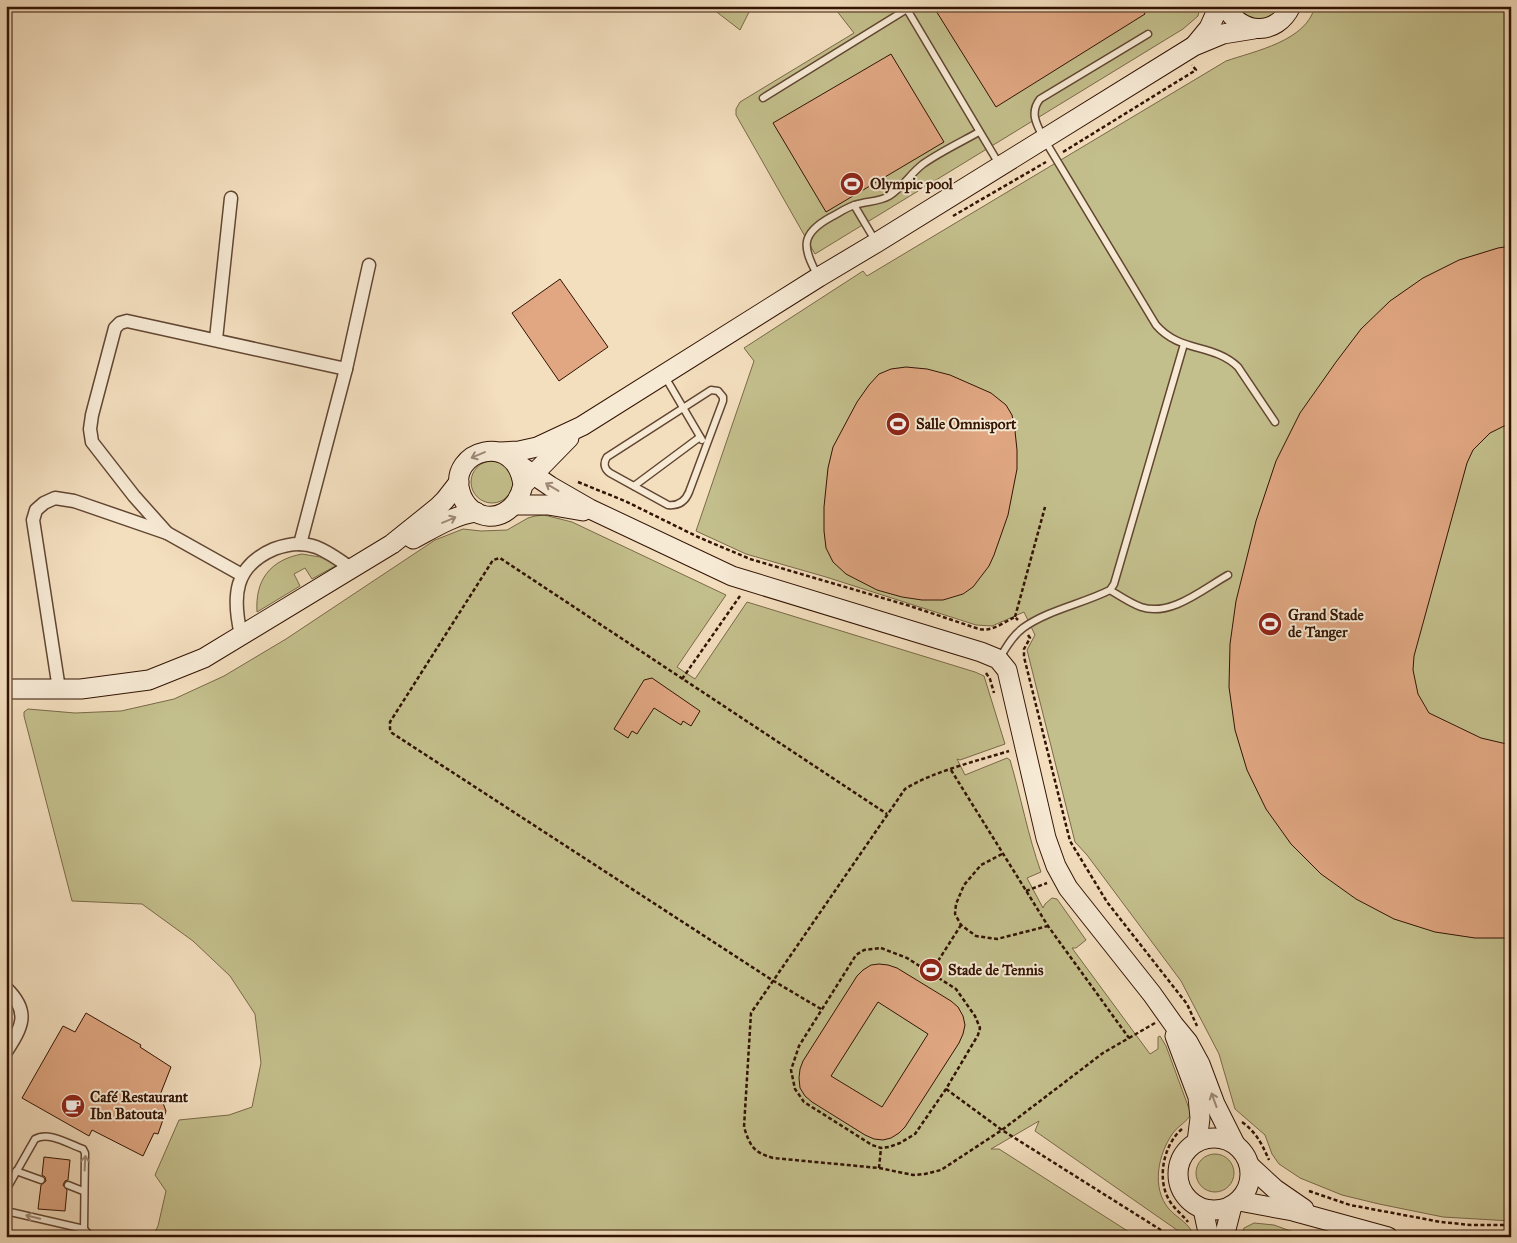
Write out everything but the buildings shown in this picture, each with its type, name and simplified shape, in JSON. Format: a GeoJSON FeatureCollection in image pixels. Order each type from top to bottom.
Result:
{"type":"FeatureCollection","features":[{"type":"Feature","properties":{"kind":"street"},"geometry":{"type":"LineString","coordinates":[[1189,50],[1208,28],[1219,6]]}},
{"type":"Feature","properties":{"kind":"street"},"geometry":{"type":"LineString","coordinates":[[1225,6],[1229,14],[1236,21],[1254,28]]}},
{"type":"Feature","properties":{"kind":"street"},"geometry":{"type":"LineString","coordinates":[[582,426],[524,475],[521,495],[516,505],[507,511],[497,515],[486,516],[467,506],[461,497],[459,476],[463,466],[470,458],[479,453],[490,451],[519,451],[537,447],[582,426],[819,277],[1189,50],[1223,34],[1264,28],[1278,23],[1284,18],[1291,6]]}},
{"type":"Feature","properties":{"kind":"street"},"geometry":{"type":"LineString","coordinates":[[216,339],[231,198]]}},
{"type":"Feature","properties":{"kind":"street"},"geometry":{"type":"LineString","coordinates":[[300,544],[346,369],[369,265]]}},
{"type":"Feature","properties":{"kind":"street"},"geometry":{"type":"LineString","coordinates":[[167,533],[134,496],[92,442],[90,429],[92,415],[115,328],[120,323],[127,321],[216,339],[346,369]]}},
{"type":"Feature","properties":{"kind":"street"},"geometry":{"type":"LineString","coordinates":[[500,452],[510,457],[524,475],[737,578],[981,652],[998,659],[1007,670],[1046,838],[1056,866],[1068,888],[1152,994],[1167,1028],[1177,1043],[1198,1097],[1200,1118],[1197,1142]]}},
{"type":"Feature","properties":{"kind":"street"},"geometry":{"type":"LineString","coordinates":[[6,689],[81,689],[149,680],[204,658],[392,544],[438,507],[459,482]]}},
{"type":"Feature","properties":{"kind":"street"},"geometry":{"type":"LineString","coordinates":[[59,689],[33,520],[36,510],[44,502],[55,498],[74,502],[167,533],[242,575]]}},
{"type":"Feature","properties":{"kind":"street"},"geometry":{"type":"LineString","coordinates":[[516,505],[564,507],[611,518]]}},
{"type":"Feature","properties":{"kind":"street"},"geometry":{"type":"LineString","coordinates":[[392,544],[414,538],[462,514],[476,512]]}},
{"type":"Feature","properties":{"kind":"street"},"geometry":{"type":"LineString","coordinates":[[241,635],[236,611],[242,575],[251,563],[262,554],[280,546],[300,544],[316,547],[333,555],[352,569]]}},
{"type":"Feature","properties":{"kind":"street"},"geometry":{"type":"LineString","coordinates":[[6,988],[17,999],[22,1011],[22,1018],[19,1031],[6,1052]]}},
{"type":"Feature","properties":{"kind":"street"},"geometry":{"type":"LineString","coordinates":[[1167,1028],[1183,1034],[1195,1053],[1219,1113],[1235,1144],[1244,1154],[1250,1166],[1251,1174],[1248,1189],[1235,1204],[1224,1237]]}},
{"type":"Feature","properties":{"kind":"street"},"geometry":{"type":"LineString","coordinates":[[1235,1144],[1220,1138],[1212,1138],[1197,1142],[1183,1155],[1178,1173],[1179,1182],[1188,1199],[1203,1209],[1218,1210],[1235,1204],[1282,1208],[1388,1237]]}},
{"type":"Feature","properties":{"kind":"street"},"geometry":{"type":"LineString","coordinates":[[1250,1166],[1275,1189],[1315,1217]]}},
{"type":"Feature","properties":{"kind":"street"},"geometry":{"type":"LineString","coordinates":[[1203,1209],[1209,1237]]}},
{"type":"Feature","properties":{"kind":"lane"},"geometry":{"type":"LineString","coordinates":[[763,98],[906,8],[1000,166]]}},
{"type":"Feature","properties":{"kind":"lane"},"geometry":{"type":"LineString","coordinates":[[1148,34],[1040,99],[1036,103],[1034,114],[1044,139],[1156,325],[1168,337],[1218,354],[1232,362],[1238,367],[1276,422]]}},
{"type":"Feature","properties":{"kind":"lane"},"geometry":{"type":"LineString","coordinates":[[819,277],[807,255],[806,248],[810,233],[821,223],[854,205],[889,196],[900,188],[923,164],[980,132]]}},
{"type":"Feature","properties":{"kind":"lane"},"geometry":{"type":"LineString","coordinates":[[854,205],[876,243]]}},
{"type":"Feature","properties":{"kind":"lane"},"geometry":{"type":"LineString","coordinates":[[998,659],[1009,642],[1023,628],[1043,617],[1110,590],[1116,577],[1184,344]]}},
{"type":"Feature","properties":{"kind":"lane"},"geometry":{"type":"LineString","coordinates":[[664,374],[705,445]]}},
{"type":"Feature","properties":{"kind":"lane"},"geometry":{"type":"LineString","coordinates":[[711,390],[718,391],[723,401],[705,445],[689,492],[679,504],[668,505],[607,471],[604,466],[606,460],[711,390]]}},
{"type":"Feature","properties":{"kind":"lane"},"geometry":{"type":"LineString","coordinates":[[634,486],[700,437]]}},
{"type":"Feature","properties":{"kind":"lane"},"geometry":{"type":"LineString","coordinates":[[1110,590],[1148,609],[1165,608],[1179,604],[1228,575]]}},
{"type":"Feature","properties":{"kind":"lane"},"geometry":{"type":"LineString","coordinates":[[6,1190],[35,1139],[40,1136],[46,1135],[84,1151],[84,1229]]}},
{"type":"Feature","properties":{"kind":"lane"},"geometry":{"type":"LineString","coordinates":[[16,1171],[41,1180]]}},
{"type":"Feature","properties":{"kind":"lane"},"geometry":{"type":"LineString","coordinates":[[68,1185],[83,1191]]}},
{"type":"Feature","properties":{"kind":"lane"},"geometry":{"type":"LineString","coordinates":[[6,1211],[84,1229],[91,1237]]}},
{"type":"Feature","properties":{"kind":"path"},"geometry":{"type":"LineString","coordinates":[[946,220],[1055,157],[1196,70],[1189,50]]}},
{"type":"Feature","properties":{"kind":"path"},"geometry":{"type":"LineString","coordinates":[[577,482],[625,500],[698,537],[750,560],[910,606],[979,629],[994,628],[1016,617]]}},
{"type":"Feature","properties":{"kind":"path"},"geometry":{"type":"LineString","coordinates":[[1045,507],[1016,617],[1030,638],[1024,649],[1024,657],[1070,841],[1107,902],[1187,1004],[1199,1031]]}},
{"type":"Feature","properties":{"kind":"path"},"geometry":{"type":"LineString","coordinates":[[821,1009],[772,980],[392,733],[390,722],[492,560],[500,558],[886,814]]}},
{"type":"Feature","properties":{"kind":"path"},"geometry":{"type":"LineString","coordinates":[[682,679],[740,596],[749,598]]}},
{"type":"Feature","properties":{"kind":"path"},"geometry":{"type":"LineString","coordinates":[[981,670],[990,679],[995,697]]}},
{"type":"Feature","properties":{"kind":"path"},"geometry":{"type":"LineString","coordinates":[[1010,750],[914,783],[905,789],[772,980],[751,1013],[744,1127],[749,1142],[760,1154],[773,1158],[879,1168],[913,1175],[941,1170],[1002,1130],[1103,1053],[1156,1022],[1167,1028]]}},
{"type":"Feature","properties":{"kind":"path"},"geometry":{"type":"LineString","coordinates":[[952,770],[1048,926],[1129,1038]]}},
{"type":"Feature","properties":{"kind":"path"},"geometry":{"type":"LineString","coordinates":[[1003,854],[981,865],[964,885],[956,904],[955,914],[960,925],[976,936],[997,939],[1048,926]]}},
{"type":"Feature","properties":{"kind":"path"},"geometry":{"type":"LineString","coordinates":[[1026,891],[1050,882]]}},
{"type":"Feature","properties":{"kind":"path"},"geometry":{"type":"LineString","coordinates":[[931,972],[960,925]]}},
{"type":"Feature","properties":{"kind":"path"},"geometry":{"type":"LineString","coordinates":[[881,948],[907,958],[956,989],[976,1016],[980,1028],[978,1035],[946,1089],[915,1134],[900,1143],[881,1148],[872,1145],[804,1102],[795,1089],[791,1070],[799,1046],[821,1009],[856,955],[864,950],[881,948]]}},
{"type":"Feature","properties":{"kind":"path"},"geometry":{"type":"LineString","coordinates":[[946,1089],[1002,1130],[1172,1237]]}},
{"type":"Feature","properties":{"kind":"path"},"geometry":{"type":"LineString","coordinates":[[1241,1121],[1251,1128],[1260,1139],[1270,1163]]}},
{"type":"Feature","properties":{"kind":"path"},"geometry":{"type":"LineString","coordinates":[[1185,1126],[1178,1132],[1168,1150],[1163,1170],[1163,1180],[1167,1198],[1174,1208],[1190,1223]]}},
{"type":"Feature","properties":{"kind":"path"},"geometry":{"type":"LineString","coordinates":[[879,1168],[881,1148]]}},
{"type":"Feature","properties":{"kind":"path"},"geometry":{"type":"LineString","coordinates":[[1306,1190],[1350,1205],[1441,1222],[1471,1225],[1511,1225]]}},
{"type":"Feature","properties":{"kind":"shaded area"},"geometry":{"type":"Polygon","coordinates":[[[709,6],[752,6],[740,30],[709,6]]]}},
{"type":"Feature","properties":{"kind":"shaded area","name":"Olympic pool"},"geometry":{"type":"Polygon","coordinates":[[[833,6],[1200,6],[1198,16],[1183,29],[815,254],[736,115],[736,109],[740,102],[854,33],[833,6]]]}},
{"type":"Feature","properties":{"kind":"shaded area"},"geometry":{"type":"Polygon","coordinates":[[[1235,6],[1282,6],[1269,17],[1253,20],[1243,16],[1235,6]]]}},
{"type":"Feature","properties":{"kind":"shaded area","name":"Grand Stade de Tanger"},"geometry":{"type":"Polygon","coordinates":[[[1315,6],[1511,6],[1511,1221],[1443,1217],[1379,1204],[1342,1195],[1300,1178],[1279,1164],[1272,1154],[1265,1135],[1235,1109],[1219,1054],[1181,981],[1087,855],[1075,842],[1027,650],[1035,635],[1024,612],[992,626],[976,625],[826,577],[746,554],[696,531],[754,361],[744,348],[863,271],[867,276],[1226,61],[1278,43],[1291,36],[1302,28],[1310,18],[1315,6]]]}},
{"type":"Feature","properties":{"kind":"shaded area"},"geometry":{"type":"Polygon","coordinates":[[[492,461],[507,467],[513,482],[507,497],[492,503],[477,497],[471,482],[477,467],[492,461]]]}},
{"type":"Feature","properties":{"kind":"shaded area"},"geometry":{"type":"Polygon","coordinates":[[[544,515],[572,522],[726,595],[677,667],[695,679],[747,602],[984,676],[1005,744],[960,760],[957,759],[965,775],[1007,758],[1010,760],[1041,872],[1027,878],[1043,908],[1052,898],[1057,899],[1086,940],[1076,948],[1072,948],[1150,1054],[1158,1049],[1158,1037],[1160,1036],[1166,1046],[1191,1114],[1168,1141],[1160,1161],[1158,1181],[1163,1201],[1190,1228],[1194,1237],[1187,1237],[1035,1131],[1039,1121],[991,1149],[999,1149],[1137,1237],[238,1237],[205,1233],[153,1236],[158,1226],[166,1191],[155,1175],[179,1120],[229,1115],[252,1107],[261,1063],[255,1014],[230,976],[193,941],[142,904],[72,901],[24,712],[28,709],[75,713],[121,711],[174,699],[224,676],[286,639],[435,540],[463,529],[481,531],[507,530],[528,518],[544,515]]]}},
{"type":"Feature","properties":{"kind":"shaded area"},"geometry":{"type":"Polygon","coordinates":[[[302,554],[320,557],[337,565],[312,579],[305,568],[294,574],[300,586],[257,612],[259,590],[267,573],[281,561],[302,554]]]}},
{"type":"Feature","properties":{"kind":"shaded area"},"geometry":{"type":"Polygon","coordinates":[[[1215,1154],[1229,1159],[1234,1173],[1229,1187],[1215,1192],[1201,1187],[1196,1173],[1201,1159],[1215,1154]]]}},
{"type":"Feature","properties":{"kind":"shaded area"},"geometry":{"type":"Polygon","coordinates":[[[1254,1223],[1274,1225],[1307,1237],[1241,1237],[1244,1228],[1254,1223]]]}},
{"type":"Feature","properties":{"kind":"place","name":"Olympic pool"},"geometry":{"type":"Point","coordinates":[852,184]}},
{"type":"Feature","properties":{"kind":"place","name":"Salle Omnisport"},"geometry":{"type":"Point","coordinates":[898,424]}},
{"type":"Feature","properties":{"kind":"place","name":"Grand Stade de Tanger"},"geometry":{"type":"Point","coordinates":[1270,624]}},
{"type":"Feature","properties":{"kind":"place","name":"Stade de Tennis"},"geometry":{"type":"Point","coordinates":[931,970]}},
{"type":"Feature","properties":{"kind":"place","name":"Café Restaurant Ibn Batouta"},"geometry":{"type":"Point","coordinates":[73,1106]}}]}
